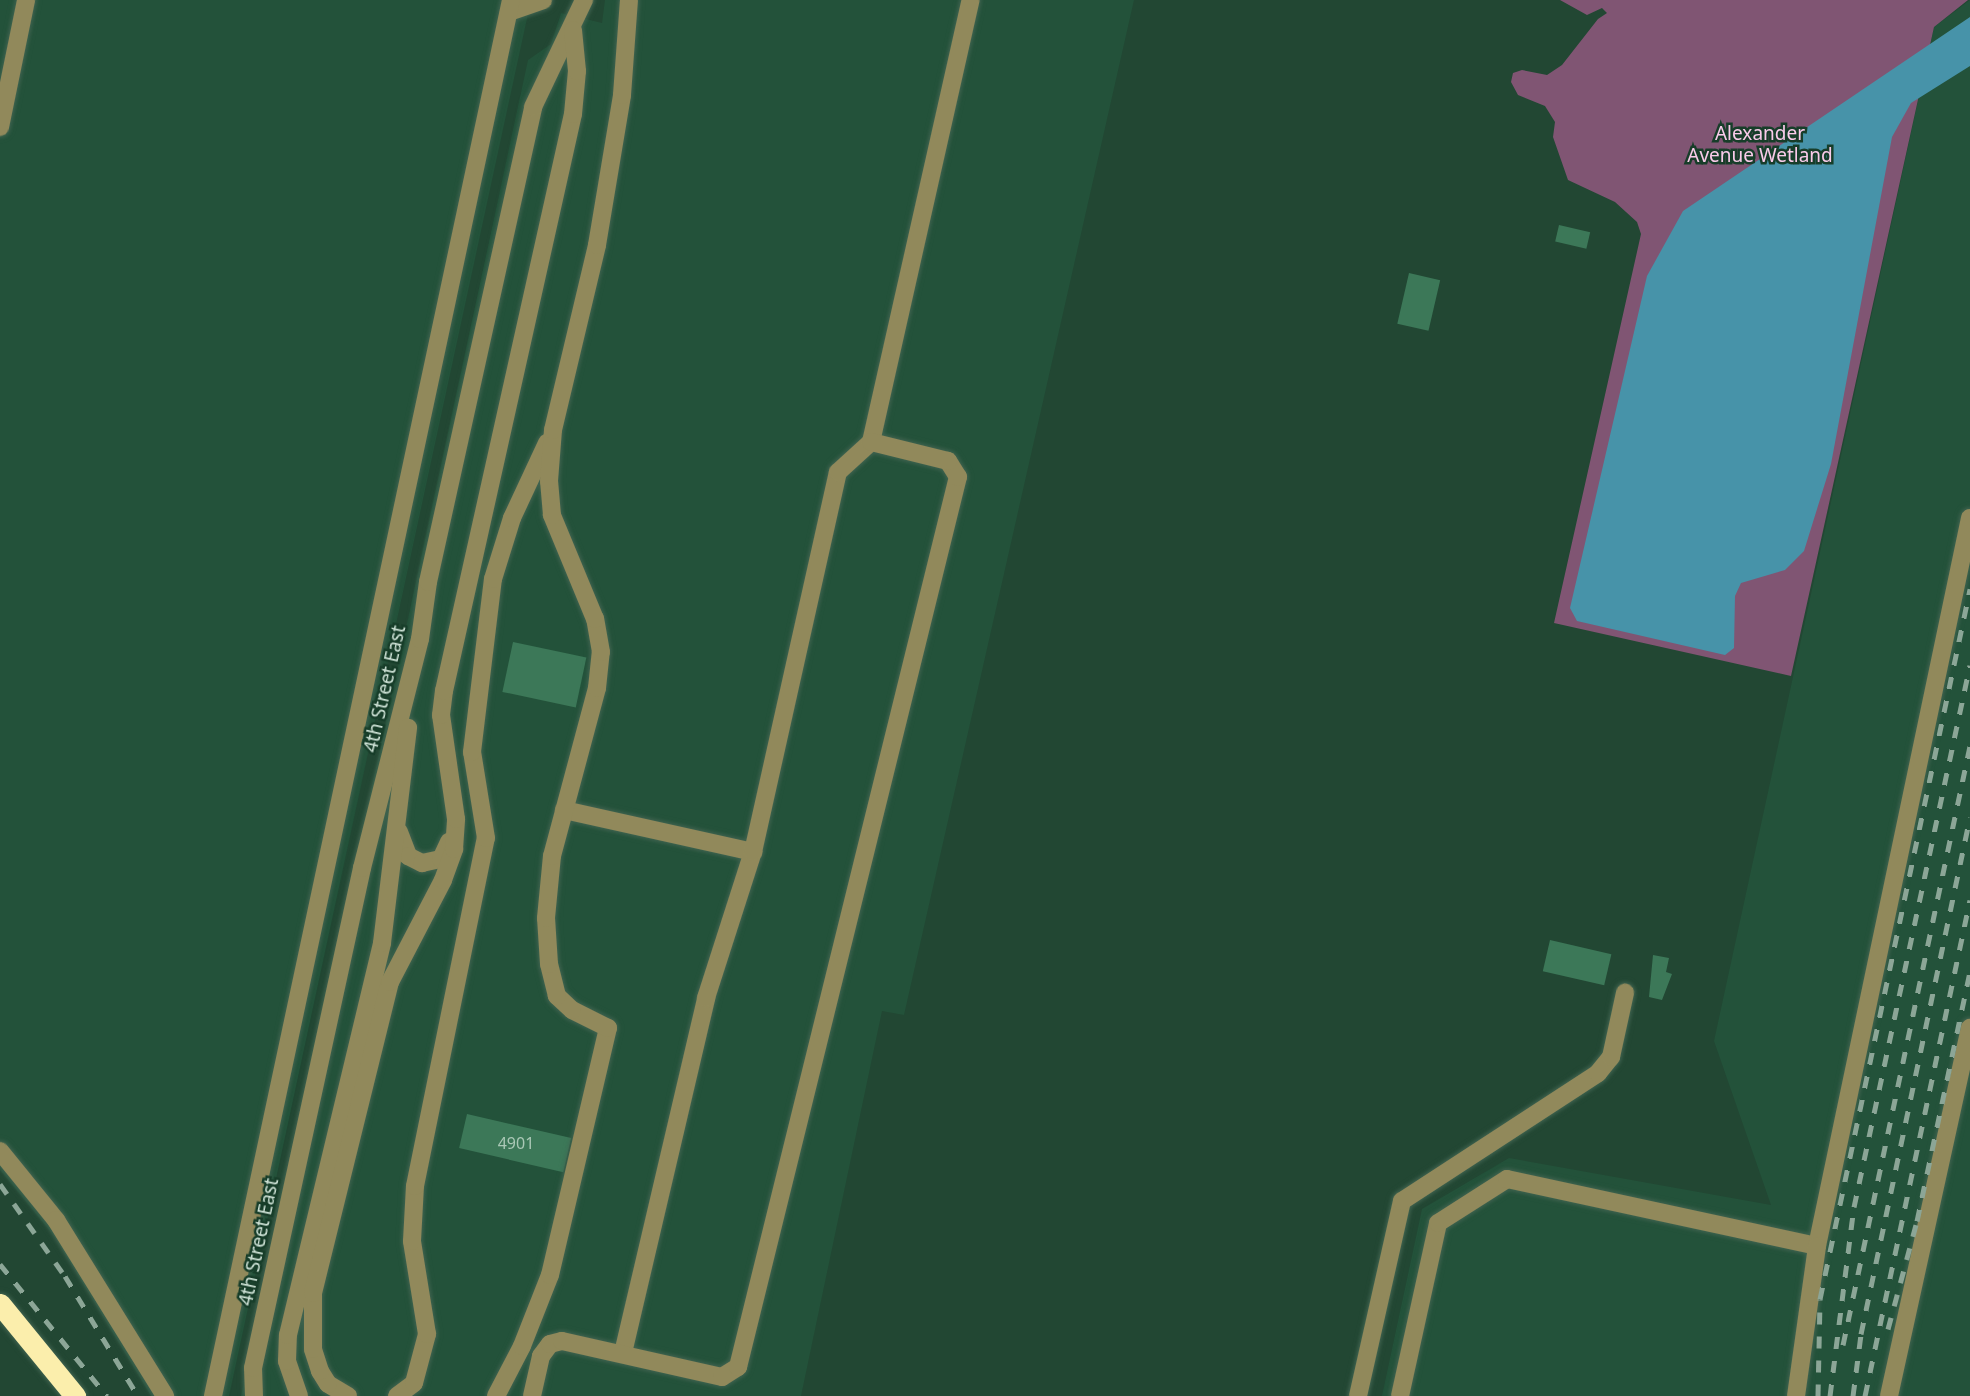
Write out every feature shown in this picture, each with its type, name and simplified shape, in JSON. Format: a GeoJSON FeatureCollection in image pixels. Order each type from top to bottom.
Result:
{"type":"FeatureCollection","features":[{"type":"Feature","properties":{"kind":"highway"},"geometry":{"type":"LineString","coordinates":[[0,1304],[75,1396]]}},
{"type":"Feature","properties":{"kind":"street"},"geometry":{"type":"LineString","coordinates":[[0,127],[26,0]]}},
{"type":"Feature","properties":{"kind":"street"},"geometry":{"type":"LineString","coordinates":[[213,1396],[510,6],[543,0]]}},
{"type":"Feature","properties":{"kind":"street","name":"4th Street East"},"geometry":{"type":"LineString","coordinates":[[254,1396],[253,1368],[362,868],[420,639],[428,582],[533,107],[546,72],[573,30],[584,0]]}},
{"type":"Feature","properties":{"kind":"street"},"geometry":{"type":"LineString","coordinates":[[397,1396],[414,1383],[427,1334],[412,1241],[415,1186],[485,838],[472,752],[493,579],[512,518],[553,430],[597,245],[622,94],[629,0]]}},
{"type":"Feature","properties":{"kind":"street"},"geometry":{"type":"LineString","coordinates":[[623,1353],[706,998],[753,852],[838,472],[871,442],[971,0]]}},
{"type":"Feature","properties":{"kind":"street"},"geometry":{"type":"LineString","coordinates":[[299,1396],[313,1349],[313,1293],[390,982],[443,880],[454,849],[456,819],[444,748],[444,691],[573,114],[577,71],[573,30]]}},
{"type":"Feature","properties":{"kind":"street"},"geometry":{"type":"LineString","coordinates":[[496,1396],[522,1346],[550,1275],[608,1028],[580,1016],[557,996],[549,964],[546,918],[552,856],[597,688],[601,652],[595,619],[552,515],[553,430]]}},
{"type":"Feature","properties":{"kind":"street"},"geometry":{"type":"LineString","coordinates":[[532,1396],[541,1356],[550,1344],[562,1341],[722,1377],[738,1367],[958,477],[948,461],[871,442]]}},
{"type":"Feature","properties":{"kind":"street"},"geometry":{"type":"LineString","coordinates":[[1796,1396],[1817,1246],[1970,518]]}},
{"type":"Feature","properties":{"kind":"street"},"geometry":{"type":"LineString","coordinates":[[299,1396],[287,1361],[288,1335],[382,943],[420,639]]}},
{"type":"Feature","properties":{"kind":"street"},"geometry":{"type":"LineString","coordinates":[[564,810],[753,852]]}},
{"type":"Feature","properties":{"kind":"street"},"geometry":{"type":"LineString","coordinates":[[397,818],[401,844],[408,856],[422,863],[441,859],[456,819]]}},
{"type":"Feature","properties":{"kind":"street"},"geometry":{"type":"LineString","coordinates":[[1358,1396],[1402,1201],[1598,1073],[1611,1057],[1625,993]]}},
{"type":"Feature","properties":{"kind":"street"},"geometry":{"type":"LineString","coordinates":[[1889,1396],[1970,1028]]}},
{"type":"Feature","properties":{"kind":"street"},"geometry":{"type":"LineString","coordinates":[[0,1151],[56,1220],[165,1396]]}},
{"type":"Feature","properties":{"kind":"street"},"geometry":{"type":"LineString","coordinates":[[1401,1396],[1438,1223],[1507,1179],[1817,1246]]}},
{"type":"Feature","properties":{"kind":"street"},"geometry":{"type":"LineString","coordinates":[[313,1349],[328,1384],[348,1396]]}},
{"type":"Feature","properties":{"kind":"shaded area"},"geometry":{"type":"Polygon","coordinates":[[[0,0],[531,0],[229,1396],[151,1396],[54,1236],[0,1170],[0,0]]]}},
{"type":"Feature","properties":{"kind":"shaded area"},"geometry":{"type":"Polygon","coordinates":[[[605,0],[1134,0],[904,1015],[882,1011],[801,1396],[241,1396],[528,60],[551,44],[561,13],[602,23],[605,0]]]}},
{"type":"Feature","properties":{"kind":"shaded area"},"geometry":{"type":"Polygon","coordinates":[[[1970,0],[1970,1396],[1382,1396],[1422,1209],[1509,1158],[1771,1205],[1714,1041],[1934,27],[1970,0]]]}},
{"type":"Feature","properties":{"kind":"green space","name":"Alexander Avenue Wetland"},"geometry":{"type":"Polygon","coordinates":[[[1560,0],[1968,0],[1934,27],[1791,676],[1554,623],[1641,234],[1637,222],[1615,202],[1568,180],[1553,137],[1555,122],[1545,106],[1518,95],[1511,82],[1513,73],[1522,70],[1547,75],[1562,65],[1598,19],[1607,13],[1602,8],[1587,15],[1560,0]]]}},
{"type":"Feature","properties":{"kind":"water"},"geometry":{"type":"Polygon","coordinates":[[[1970,17],[1970,66],[1911,103],[1892,137],[1831,464],[1804,551],[1785,570],[1741,583],[1735,596],[1734,648],[1725,655],[1577,621],[1570,608],[1647,276],[1683,211],[1970,17]]]}},
{"type":"Feature","properties":{"kind":"building"},"geometry":{"type":"Polygon","coordinates":[[[1559,225],[1590,232],[1586,249],[1555,242],[1559,225]]]}},
{"type":"Feature","properties":{"kind":"building"},"geometry":{"type":"Polygon","coordinates":[[[1409,273],[1440,280],[1428,331],[1397,324],[1409,273]]]}},
{"type":"Feature","properties":{"kind":"building"},"geometry":{"type":"Polygon","coordinates":[[[513,642],[586,658],[576,707],[502,692],[513,642]]]}},
{"type":"Feature","properties":{"kind":"building"},"geometry":{"type":"Polygon","coordinates":[[[1550,940],[1611,954],[1604,985],[1543,971],[1550,940]]]}},
{"type":"Feature","properties":{"kind":"building"},"geometry":{"type":"Polygon","coordinates":[[[1653,955],[1669,958],[1666,972],[1672,974],[1662,1000],[1649,997],[1653,955]]]}},
{"type":"Feature","properties":{"kind":"building"},"geometry":{"type":"Polygon","coordinates":[[[467,1114],[571,1138],[563,1172],[459,1148],[467,1114]]]}},
{"type":"Feature","properties":{"kind":"railway"},"geometry":{"type":"LineString","coordinates":[[1818,1396],[1820,1299],[1970,589]]}},
{"type":"Feature","properties":{"kind":"railway"},"geometry":{"type":"LineString","coordinates":[[1830,1396],[1854,1207],[1970,665]]}},
{"type":"Feature","properties":{"kind":"railway"},"geometry":{"type":"LineString","coordinates":[[1843,1345],[1970,746]]}},
{"type":"Feature","properties":{"kind":"railway"},"geometry":{"type":"LineString","coordinates":[[1853,1396],[1861,1334],[1970,817]]}},
{"type":"Feature","properties":{"kind":"railway"},"geometry":{"type":"LineString","coordinates":[[1865,1396],[1970,900]]}},
{"type":"Feature","properties":{"kind":"railway"},"geometry":{"type":"LineString","coordinates":[[1888,1329],[1917,1221],[1970,972]]}},
{"type":"Feature","properties":{"kind":"railway"},"geometry":{"type":"LineString","coordinates":[[0,1184],[65,1276],[138,1396]]}},
{"type":"Feature","properties":{"kind":"railway"},"geometry":{"type":"LineString","coordinates":[[0,1264],[107,1396]]}}]}
